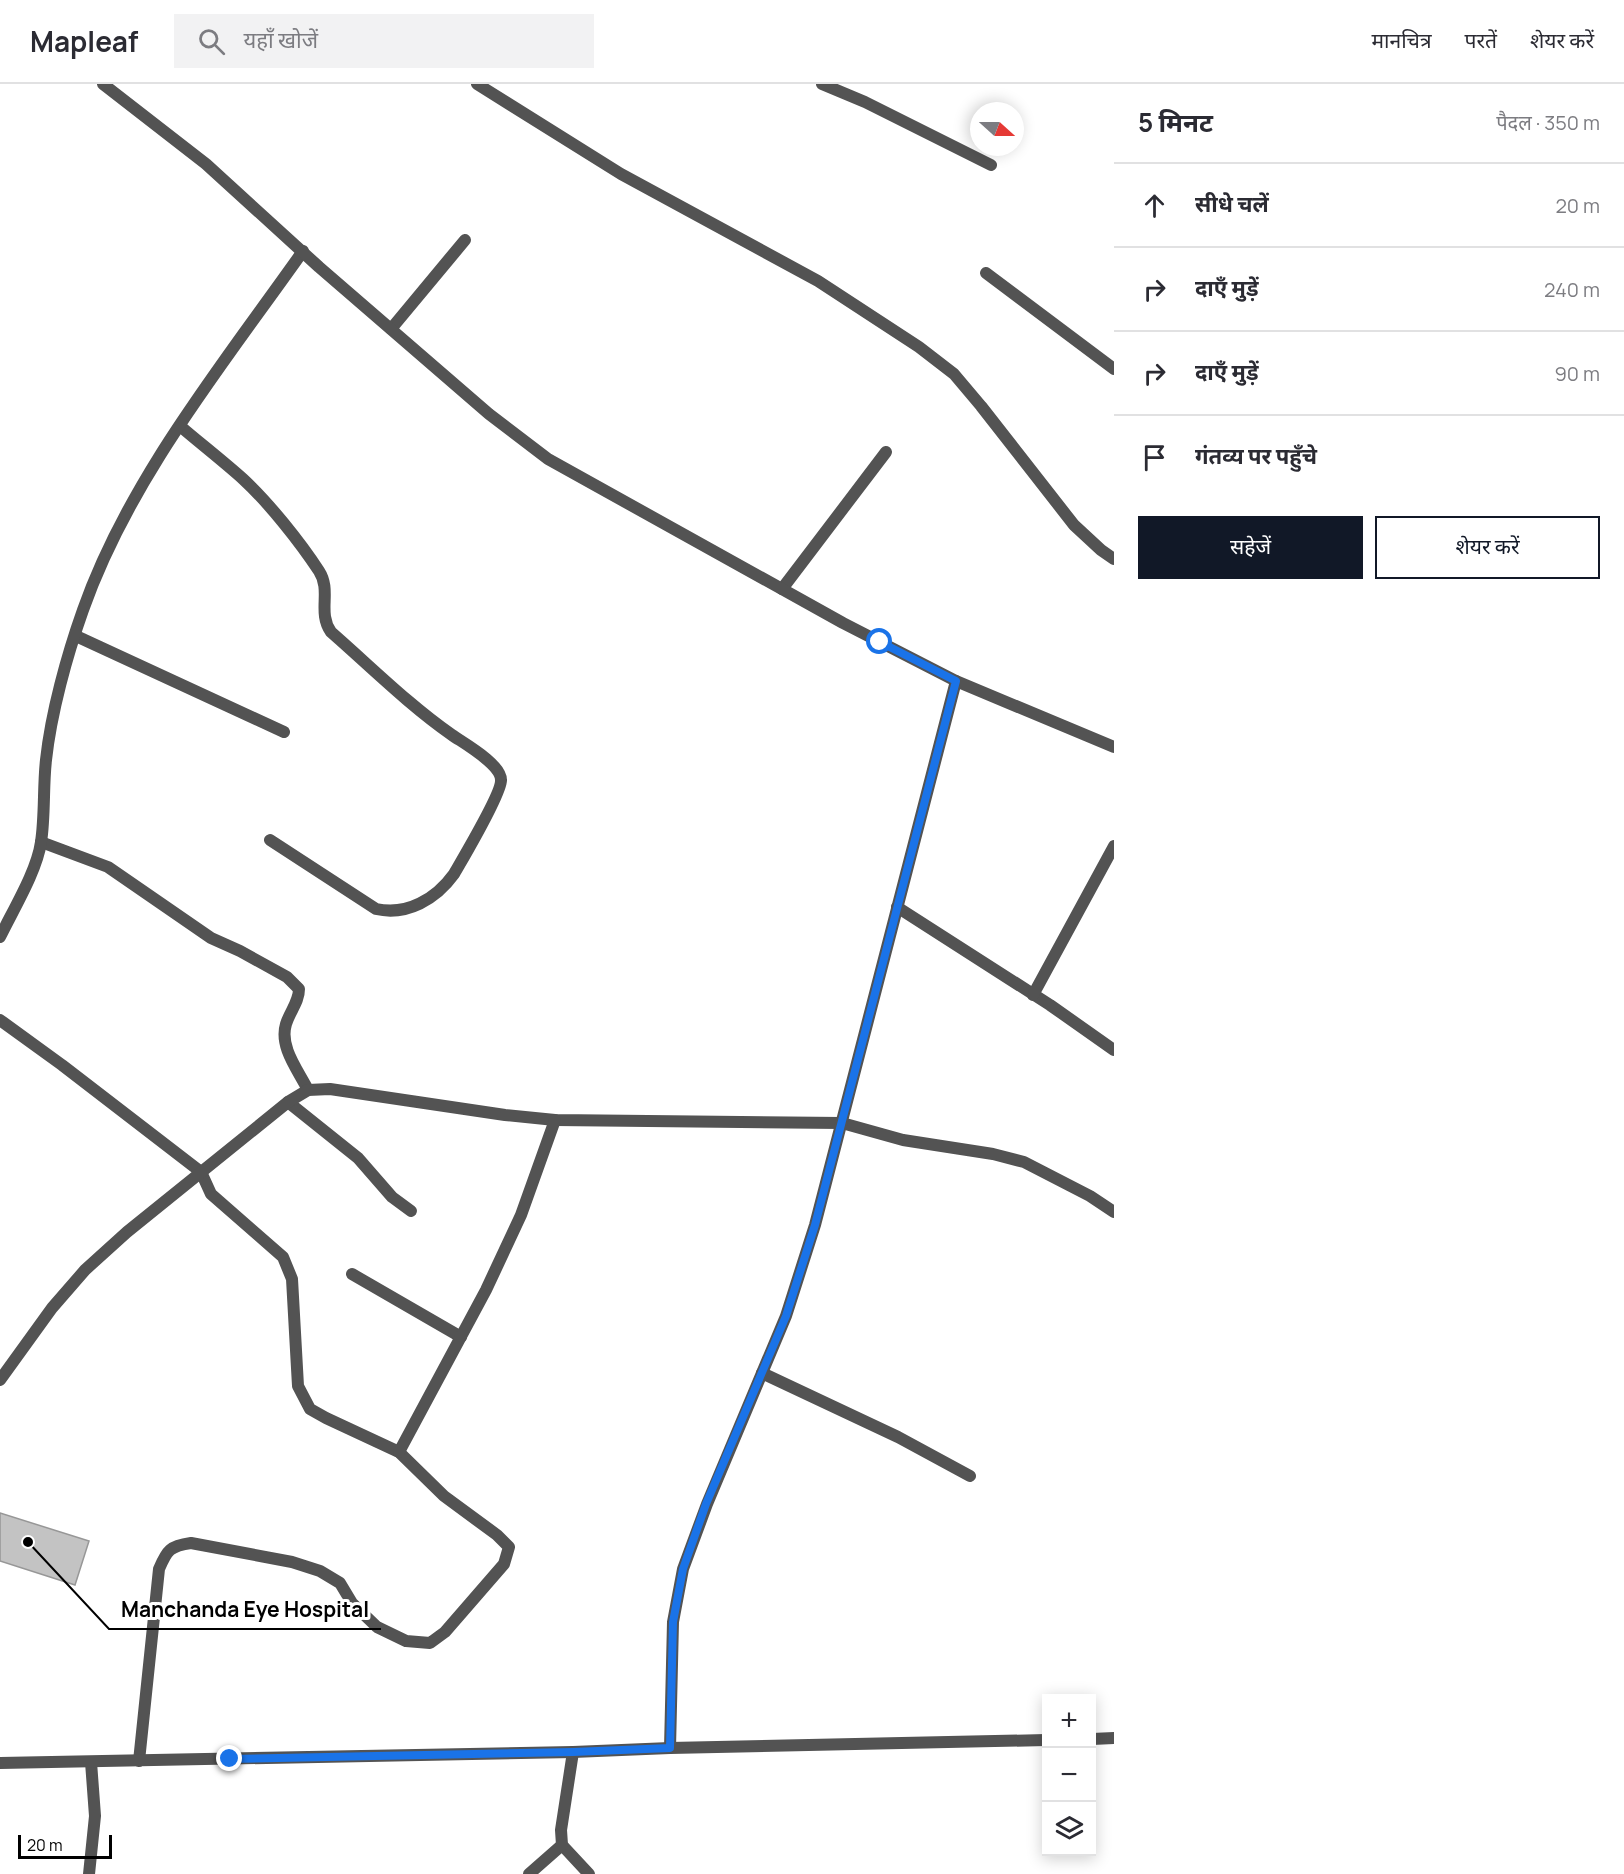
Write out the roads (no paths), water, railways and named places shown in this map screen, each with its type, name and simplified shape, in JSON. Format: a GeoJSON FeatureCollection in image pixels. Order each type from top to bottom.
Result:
{"type":"FeatureCollection","features":[{"type":"Feature","properties":{"kind":"street"},"geometry":{"type":"LineString","coordinates":[[103,84],[206,164],[489,414],[548,459],[782,589],[956,681],[1114,747]]}},
{"type":"Feature","properties":{"kind":"street"},"geometry":{"type":"LineString","coordinates":[[477,84],[621,174],[818,281],[919,347],[954,374],[1074,525],[1114,559]]}},
{"type":"Feature","properties":{"kind":"street"},"geometry":{"type":"LineString","coordinates":[[822,84],[865,102],[991,165]]}},
{"type":"Feature","properties":{"kind":"street"},"geometry":{"type":"LineString","coordinates":[[391,329],[465,240]]}},
{"type":"Feature","properties":{"kind":"street"},"geometry":{"type":"LineString","coordinates":[[0,937],[35,863],[41,842],[46,758],[62,680],[83,609],[111,544],[150,472],[180,426],[303,251]]}},
{"type":"Feature","properties":{"kind":"street"},"geometry":{"type":"LineString","coordinates":[[986,273],[1114,369]]}},
{"type":"Feature","properties":{"kind":"street"},"geometry":{"type":"LineString","coordinates":[[180,426],[243,480],[270,507],[320,573],[325,590],[324,622],[331,632],[425,716],[499,770],[502,782],[454,874],[437,894],[410,907],[392,912],[376,909],[270,840]]}},
{"type":"Feature","properties":{"kind":"street"},"geometry":{"type":"LineString","coordinates":[[782,589],[886,453]]}},
{"type":"Feature","properties":{"kind":"street"},"geometry":{"type":"LineString","coordinates":[[75,636],[284,732]]}},
{"type":"Feature","properties":{"kind":"street"},"geometry":{"type":"LineString","coordinates":[[670,1748],[673,1622],[683,1569],[706,1504],[786,1316],[815,1225],[956,681]]}},
{"type":"Feature","properties":{"kind":"street"},"geometry":{"type":"LineString","coordinates":[[41,842],[108,867],[211,938],[287,977],[299,988],[299,998],[287,1023],[284,1036],[287,1051],[308,1090]]}},
{"type":"Feature","properties":{"kind":"street"},"geometry":{"type":"LineString","coordinates":[[1033,995],[1114,846]]}},
{"type":"Feature","properties":{"kind":"street"},"geometry":{"type":"LineString","coordinates":[[897,907],[1114,1050]]}},
{"type":"Feature","properties":{"kind":"street"},"geometry":{"type":"LineString","coordinates":[[0,1020],[201,1172],[211,1194],[283,1257],[292,1279],[298,1386],[310,1409],[399,1452],[444,1496],[497,1535],[509,1547],[504,1564],[446,1632],[430,1643],[406,1641],[377,1627],[352,1603],[340,1583],[320,1571],[292,1562],[191,1543],[179,1545],[167,1551],[159,1569],[139,1761]]}},
{"type":"Feature","properties":{"kind":"street"},"geometry":{"type":"LineString","coordinates":[[0,1380],[52,1308],[85,1270],[201,1172],[288,1102],[308,1090],[330,1089],[555,1120],[842,1123],[903,1140],[993,1154],[1024,1162],[1090,1196],[1114,1212]]}},
{"type":"Feature","properties":{"kind":"street"},"geometry":{"type":"LineString","coordinates":[[288,1102],[358,1158],[392,1197],[411,1211]]}},
{"type":"Feature","properties":{"kind":"street"},"geometry":{"type":"LineString","coordinates":[[399,1452],[486,1290],[521,1215],[555,1120]]}},
{"type":"Feature","properties":{"kind":"street"},"geometry":{"type":"LineString","coordinates":[[352,1274],[461,1337]]}},
{"type":"Feature","properties":{"kind":"street"},"geometry":{"type":"LineString","coordinates":[[762,1373],[898,1437],[970,1476]]}},
{"type":"Feature","properties":{"kind":"street"},"geometry":{"type":"LineString","coordinates":[[1096,1739],[1114,1738]]}},
{"type":"Feature","properties":{"kind":"street"},"geometry":{"type":"LineString","coordinates":[[0,1763],[1042,1740]]}},
{"type":"Feature","properties":{"kind":"street"},"geometry":{"type":"LineString","coordinates":[[573,1752],[561,1830],[562,1845],[589,1874]]}},
{"type":"Feature","properties":{"kind":"street"},"geometry":{"type":"LineString","coordinates":[[89,1874],[95,1816],[92,1761]]}},
{"type":"Feature","properties":{"kind":"street"},"geometry":{"type":"LineString","coordinates":[[530,1874],[562,1845]]}},
{"type":"Feature","properties":{"kind":"place","name":"Manchanda Eye Hospital"},"geometry":{"type":"Point","coordinates":[28,1542]}}]}
